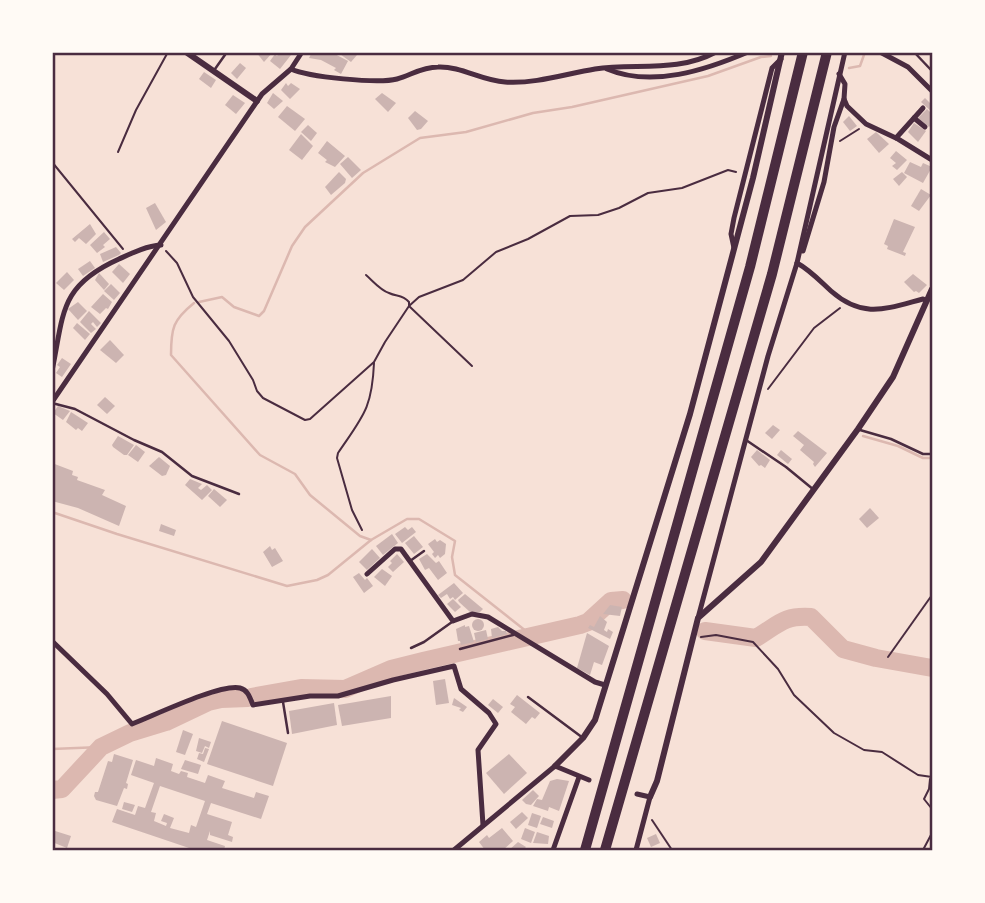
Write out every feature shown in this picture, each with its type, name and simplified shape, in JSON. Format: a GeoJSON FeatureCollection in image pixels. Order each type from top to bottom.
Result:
{"type":"FeatureCollection","features":[{"type":"Feature","properties":{"kind":"highway"},"geometry":{"type":"LineString","coordinates":[[585,850],[750,267],[803,52]]}},
{"type":"Feature","properties":{"kind":"highway"},"geometry":{"type":"LineString","coordinates":[[605,850],[772,274],[827,52]]}},
{"type":"Feature","properties":{"kind":"street"},"geometry":{"type":"LineString","coordinates":[[186,52],[257,101]]}},
{"type":"Feature","properties":{"kind":"street"},"geometry":{"type":"LineString","coordinates":[[52,402],[262,94],[291,69],[302,52]]}},
{"type":"Feature","properties":{"kind":"street"},"geometry":{"type":"LineString","coordinates":[[291,69],[317,76],[388,81],[441,66],[495,81],[523,83],[598,69],[656,68],[687,64],[716,52]]}},
{"type":"Feature","properties":{"kind":"street"},"geometry":{"type":"LineString","coordinates":[[607,69],[619,74],[645,77],[668,75],[702,70],[748,52]]}},
{"type":"Feature","properties":{"kind":"street"},"geometry":{"type":"LineString","coordinates":[[636,850],[698,618],[719,526],[798,261],[845,52]]}},
{"type":"Feature","properties":{"kind":"street"},"geometry":{"type":"LineString","coordinates":[[880,52],[908,67],[933,91]]}},
{"type":"Feature","properties":{"kind":"street"},"geometry":{"type":"LineString","coordinates":[[454,850],[555,766],[583,738],[595,720],[690,414],[782,56]]}},
{"type":"Feature","properties":{"kind":"street"},"geometry":{"type":"LineString","coordinates":[[798,261],[824,182],[832,137],[844,99],[845,84],[839,74]]}},
{"type":"Feature","properties":{"kind":"street"},"geometry":{"type":"LineString","coordinates":[[844,99],[860,121],[933,160]]}},
{"type":"Feature","properties":{"kind":"street"},"geometry":{"type":"LineString","coordinates":[[896,138],[923,108]]}},
{"type":"Feature","properties":{"kind":"street"},"geometry":{"type":"LineString","coordinates":[[914,118],[925,127]]}},
{"type":"Feature","properties":{"kind":"street"},"geometry":{"type":"LineString","coordinates":[[52,370],[63,314],[68,299],[76,288],[91,273],[128,255],[161,245]]}},
{"type":"Feature","properties":{"kind":"street"},"geometry":{"type":"LineString","coordinates":[[798,261],[847,304],[875,311],[923,299],[927,301]]}},
{"type":"Feature","properties":{"kind":"street"},"geometry":{"type":"LineString","coordinates":[[698,618],[761,562],[858,429],[893,377],[932,290]]}},
{"type":"Feature","properties":{"kind":"street"},"geometry":{"type":"LineString","coordinates":[[660,508],[670,511]]}},
{"type":"Feature","properties":{"kind":"street"},"geometry":{"type":"LineString","coordinates":[[367,574],[395,549],[401,549],[453,621],[467,615],[479,615],[495,621],[595,682],[605,685]]}},
{"type":"Feature","properties":{"kind":"street"},"geometry":{"type":"LineString","coordinates":[[52,641],[107,694],[132,724],[208,692],[224,688],[240,688],[247,692],[253,705],[283,699],[338,696],[454,666],[461,690],[489,713],[496,724],[478,750],[483,825]]}},
{"type":"Feature","properties":{"kind":"street"},"geometry":{"type":"LineString","coordinates":[[555,766],[589,780]]}},
{"type":"Feature","properties":{"kind":"street"},"geometry":{"type":"LineString","coordinates":[[553,850],[579,777]]}},
{"type":"Feature","properties":{"kind":"street"},"geometry":{"type":"LineString","coordinates":[[637,794],[650,797]]}},
{"type":"Feature","properties":{"kind":"lane"},"geometry":{"type":"LineString","coordinates":[[213,72],[227,52]]}},
{"type":"Feature","properties":{"kind":"lane"},"geometry":{"type":"LineString","coordinates":[[914,52],[933,71]]}},
{"type":"Feature","properties":{"kind":"lane"},"geometry":{"type":"LineString","coordinates":[[52,402],[75,409],[163,452],[192,476],[239,494]]}},
{"type":"Feature","properties":{"kind":"lane"},"geometry":{"type":"LineString","coordinates":[[858,429],[891,439],[923,454],[933,454]]}},
{"type":"Feature","properties":{"kind":"lane"},"geometry":{"type":"LineString","coordinates":[[746,440],[814,490]]}},
{"type":"Feature","properties":{"kind":"lane"},"geometry":{"type":"LineString","coordinates":[[410,561],[424,551]]}},
{"type":"Feature","properties":{"kind":"lane"},"geometry":{"type":"LineString","coordinates":[[411,648],[453,621]]}},
{"type":"Feature","properties":{"kind":"lane"},"geometry":{"type":"LineString","coordinates":[[460,649],[521,636]]}},
{"type":"Feature","properties":{"kind":"lane"},"geometry":{"type":"LineString","coordinates":[[528,697],[583,738]]}},
{"type":"Feature","properties":{"kind":"lane"},"geometry":{"type":"LineString","coordinates":[[283,699],[288,733]]}},
{"type":"Feature","properties":{"kind":"path"},"geometry":{"type":"LineString","coordinates":[[118,152],[136,110],[168,52]]}},
{"type":"Feature","properties":{"kind":"path"},"geometry":{"type":"LineString","coordinates":[[52,162],[128,255]]}},
{"type":"Feature","properties":{"kind":"path"},"geometry":{"type":"LineString","coordinates":[[161,245],[177,263],[193,297],[229,341],[257,391],[263,398],[310,419],[374,362],[410,306],[419,297],[463,280],[496,252],[528,239],[564,219],[598,215],[648,193],[682,188],[728,170],[737,172],[737,175]]}},
{"type":"Feature","properties":{"kind":"path"},"geometry":{"type":"LineString","coordinates":[[366,275],[391,295],[403,296],[472,366]]}},
{"type":"Feature","properties":{"kind":"path"},"geometry":{"type":"LineString","coordinates":[[757,398],[778,378],[814,328],[847,304]]}},
{"type":"Feature","properties":{"kind":"path"},"geometry":{"type":"LineString","coordinates":[[362,530],[352,510],[337,458],[365,414],[373,387],[374,362]]}},
{"type":"Feature","properties":{"kind":"path"},"geometry":{"type":"LineString","coordinates":[[888,657],[933,594]]}},
{"type":"Feature","properties":{"kind":"path"},"geometry":{"type":"LineString","coordinates":[[700,637],[716,635],[753,642],[778,670],[794,695],[834,733],[864,750],[882,752],[918,775],[931,777],[924,799],[933,809]]}},
{"type":"Feature","properties":{"kind":"path"},"geometry":{"type":"LineString","coordinates":[[645,818],[654,822],[672,850]]}},
{"type":"Feature","properties":{"kind":"path"},"geometry":{"type":"LineString","coordinates":[[923,850],[933,834]]}},
{"type":"Feature","properties":{"kind":"building"},"geometry":{"type":"Polygon","coordinates":[[[256,52],[273,52],[264,62],[256,52]]]}},
{"type":"Feature","properties":{"kind":"building"},"geometry":{"type":"Polygon","coordinates":[[[280,52],[288,52],[291,55],[280,69],[270,61],[280,52]]]}},
{"type":"Feature","properties":{"kind":"building"},"geometry":{"type":"Polygon","coordinates":[[[312,52],[333,53],[348,61],[341,74],[321,60],[309,58],[312,52]]]}},
{"type":"Feature","properties":{"kind":"building"},"geometry":{"type":"Polygon","coordinates":[[[337,52],[356,52],[357,55],[351,62],[337,52]]]}},
{"type":"Feature","properties":{"kind":"building"},"geometry":{"type":"Polygon","coordinates":[[[240,63],[246,68],[237,79],[231,73],[240,63]]]}},
{"type":"Feature","properties":{"kind":"building"},"geometry":{"type":"Polygon","coordinates":[[[204,72],[216,80],[211,88],[199,79],[204,72]]]}},
{"type":"Feature","properties":{"kind":"building"},"geometry":{"type":"Polygon","coordinates":[[[286,83],[300,89],[290,99],[281,90],[286,83]]]}},
{"type":"Feature","properties":{"kind":"building"},"geometry":{"type":"Polygon","coordinates":[[[273,93],[283,101],[274,109],[267,103],[273,93]]]}},
{"type":"Feature","properties":{"kind":"building"},"geometry":{"type":"Polygon","coordinates":[[[382,93],[396,103],[388,112],[375,99],[382,93]]]}},
{"type":"Feature","properties":{"kind":"building"},"geometry":{"type":"Polygon","coordinates":[[[233,95],[245,103],[236,114],[225,105],[233,95]]]}},
{"type":"Feature","properties":{"kind":"building"},"geometry":{"type":"Polygon","coordinates":[[[925,98],[932,105],[932,112],[921,102],[925,98]]]}},
{"type":"Feature","properties":{"kind":"building"},"geometry":{"type":"Polygon","coordinates":[[[287,106],[305,119],[295,131],[278,117],[287,106]]]}},
{"type":"Feature","properties":{"kind":"building"},"geometry":{"type":"Polygon","coordinates":[[[927,109],[932,114],[932,124],[929,127],[918,118],[927,109]]]}},
{"type":"Feature","properties":{"kind":"building"},"geometry":{"type":"Polygon","coordinates":[[[415,111],[428,121],[417,130],[408,118],[415,111]]]}},
{"type":"Feature","properties":{"kind":"building"},"geometry":{"type":"Polygon","coordinates":[[[849,116],[857,126],[850,131],[843,122],[849,116]]]}},
{"type":"Feature","properties":{"kind":"building"},"geometry":{"type":"Polygon","coordinates":[[[914,123],[926,131],[918,142],[908,132],[914,123]]]}},
{"type":"Feature","properties":{"kind":"building"},"geometry":{"type":"Polygon","coordinates":[[[308,125],[317,133],[311,141],[301,132],[308,125]]]}},
{"type":"Feature","properties":{"kind":"building"},"geometry":{"type":"Polygon","coordinates":[[[876,132],[889,144],[879,153],[867,139],[876,132]]]}},
{"type":"Feature","properties":{"kind":"building"},"geometry":{"type":"Polygon","coordinates":[[[301,134],[313,146],[302,160],[289,150],[301,134]]]}},
{"type":"Feature","properties":{"kind":"building"},"geometry":{"type":"Polygon","coordinates":[[[327,141],[345,156],[335,167],[325,162],[327,160],[318,153],[327,141]]]}},
{"type":"Feature","properties":{"kind":"building"},"geometry":{"type":"Polygon","coordinates":[[[896,151],[907,160],[897,170],[892,166],[896,163],[890,158],[896,151]]]}},
{"type":"Feature","properties":{"kind":"building"},"geometry":{"type":"Polygon","coordinates":[[[348,157],[361,170],[352,178],[340,164],[348,157]]]}},
{"type":"Feature","properties":{"kind":"building"},"geometry":{"type":"Polygon","coordinates":[[[910,162],[921,167],[923,163],[932,167],[923,183],[904,173],[910,162]]]}},
{"type":"Feature","properties":{"kind":"building"},"geometry":{"type":"Polygon","coordinates":[[[339,172],[346,179],[345,183],[331,195],[325,187],[339,172]]]}},
{"type":"Feature","properties":{"kind":"building"},"geometry":{"type":"Polygon","coordinates":[[[902,172],[907,177],[899,186],[893,179],[902,172]]]}},
{"type":"Feature","properties":{"kind":"building"},"geometry":{"type":"Polygon","coordinates":[[[921,189],[931,195],[919,211],[911,206],[921,189]]]}},
{"type":"Feature","properties":{"kind":"building"},"geometry":{"type":"Polygon","coordinates":[[[155,203],[166,222],[156,230],[146,208],[155,203]]]}},
{"type":"Feature","properties":{"kind":"building"},"geometry":{"type":"Polygon","coordinates":[[[894,219],[915,227],[903,252],[906,253],[905,256],[887,249],[888,246],[884,244],[894,219]]]}},
{"type":"Feature","properties":{"kind":"building"},"geometry":{"type":"Polygon","coordinates":[[[90,224],[96,234],[86,244],[79,238],[75,242],[72,239],[90,224]]]}},
{"type":"Feature","properties":{"kind":"building"},"geometry":{"type":"Polygon","coordinates":[[[104,232],[110,239],[97,253],[90,245],[104,232]]]}},
{"type":"Feature","properties":{"kind":"building"},"geometry":{"type":"Polygon","coordinates":[[[116,247],[121,253],[103,262],[100,254],[116,247]]]}},
{"type":"Feature","properties":{"kind":"building"},"geometry":{"type":"Polygon","coordinates":[[[90,261],[95,268],[83,276],[78,269],[90,261]]]}},
{"type":"Feature","properties":{"kind":"building"},"geometry":{"type":"Polygon","coordinates":[[[119,264],[130,274],[123,283],[112,272],[119,264]]]}},
{"type":"Feature","properties":{"kind":"building"},"geometry":{"type":"Polygon","coordinates":[[[67,272],[74,280],[64,290],[56,283],[67,272]]]}},
{"type":"Feature","properties":{"kind":"building"},"geometry":{"type":"Polygon","coordinates":[[[99,273],[109,284],[104,290],[95,280],[99,273]]]}},
{"type":"Feature","properties":{"kind":"building"},"geometry":{"type":"Polygon","coordinates":[[[913,274],[927,285],[919,293],[914,292],[904,282],[913,274]]]}},
{"type":"Feature","properties":{"kind":"building"},"geometry":{"type":"Polygon","coordinates":[[[111,284],[120,293],[114,300],[104,291],[111,284]]]}},
{"type":"Feature","properties":{"kind":"building"},"geometry":{"type":"Polygon","coordinates":[[[103,294],[112,302],[108,309],[100,314],[91,307],[103,294]]]}},
{"type":"Feature","properties":{"kind":"building"},"geometry":{"type":"Polygon","coordinates":[[[78,302],[87,311],[78,320],[68,309],[78,302]]]}},
{"type":"Feature","properties":{"kind":"building"},"geometry":{"type":"Polygon","coordinates":[[[89,311],[101,323],[97,327],[93,322],[91,324],[96,329],[91,333],[80,322],[89,311]]]}},
{"type":"Feature","properties":{"kind":"building"},"geometry":{"type":"Polygon","coordinates":[[[77,323],[90,334],[85,340],[73,328],[77,323]]]}},
{"type":"Feature","properties":{"kind":"building"},"geometry":{"type":"Polygon","coordinates":[[[110,340],[124,355],[116,363],[100,350],[110,340]]]}},
{"type":"Feature","properties":{"kind":"building"},"geometry":{"type":"Polygon","coordinates":[[[62,358],[71,364],[62,377],[56,373],[62,358]]]}},
{"type":"Feature","properties":{"kind":"building"},"geometry":{"type":"Polygon","coordinates":[[[105,397],[115,406],[107,414],[97,405],[105,397]]]}},
{"type":"Feature","properties":{"kind":"building"},"geometry":{"type":"Polygon","coordinates":[[[58,406],[70,411],[63,420],[53,413],[58,406]]]}},
{"type":"Feature","properties":{"kind":"building"},"geometry":{"type":"Polygon","coordinates":[[[71,412],[88,423],[82,431],[66,422],[71,412]]]}},
{"type":"Feature","properties":{"kind":"building"},"geometry":{"type":"Polygon","coordinates":[[[773,425],[780,430],[772,439],[765,433],[773,425]]]}},
{"type":"Feature","properties":{"kind":"building"},"geometry":{"type":"Polygon","coordinates":[[[798,431],[827,453],[815,467],[814,462],[800,450],[804,445],[793,436],[798,431]]]}},
{"type":"Feature","properties":{"kind":"building"},"geometry":{"type":"Polygon","coordinates":[[[118,436],[134,445],[127,455],[112,445],[118,436]]]}},
{"type":"Feature","properties":{"kind":"building"},"geometry":{"type":"Polygon","coordinates":[[[136,445],[145,452],[138,462],[128,455],[136,445]]]}},
{"type":"Feature","properties":{"kind":"building"},"geometry":{"type":"Polygon","coordinates":[[[757,450],[770,460],[765,468],[759,466],[751,457],[757,450]]]}},
{"type":"Feature","properties":{"kind":"building"},"geometry":{"type":"Polygon","coordinates":[[[781,450],[792,459],[788,464],[777,455],[781,450]]]}},
{"type":"Feature","properties":{"kind":"building"},"geometry":{"type":"Polygon","coordinates":[[[159,457],[170,466],[166,475],[162,476],[149,466],[159,457]]]}},
{"type":"Feature","properties":{"kind":"building"},"geometry":{"type":"Polygon","coordinates":[[[52,463],[73,471],[72,475],[78,477],[77,480],[105,490],[102,495],[126,506],[119,526],[78,508],[52,501],[52,463]]]}},
{"type":"Feature","properties":{"kind":"building"},"geometry":{"type":"Polygon","coordinates":[[[190,479],[202,484],[198,488],[201,490],[207,485],[212,490],[202,500],[185,485],[190,479]]]}},
{"type":"Feature","properties":{"kind":"building"},"geometry":{"type":"Polygon","coordinates":[[[214,489],[227,500],[220,507],[208,496],[214,489]]]}},
{"type":"Feature","properties":{"kind":"building"},"geometry":{"type":"Polygon","coordinates":[[[870,508],[879,518],[867,528],[859,519],[870,508]]]}},
{"type":"Feature","properties":{"kind":"building"},"geometry":{"type":"Polygon","coordinates":[[[161,524],[176,530],[174,536],[159,531],[161,524]]]}},
{"type":"Feature","properties":{"kind":"building"},"geometry":{"type":"Polygon","coordinates":[[[405,527],[408,530],[412,527],[416,532],[402,543],[395,534],[405,527]]]}},
{"type":"Feature","properties":{"kind":"building"},"geometry":{"type":"Polygon","coordinates":[[[392,534],[398,543],[383,555],[376,546],[392,534]]]}},
{"type":"Feature","properties":{"kind":"building"},"geometry":{"type":"Polygon","coordinates":[[[414,536],[423,547],[414,554],[405,543],[414,536]]]}},
{"type":"Feature","properties":{"kind":"building"},"geometry":{"type":"Polygon","coordinates":[[[435,539],[446,544],[445,554],[440,558],[438,555],[435,558],[428,544],[435,539]]]}},
{"type":"Feature","properties":{"kind":"building"},"geometry":{"type":"Polygon","coordinates":[[[270,546],[272,550],[275,548],[283,561],[272,567],[263,552],[270,546]]]}},
{"type":"Feature","properties":{"kind":"building"},"geometry":{"type":"Polygon","coordinates":[[[372,549],[380,558],[367,570],[359,562],[372,549]]]}},
{"type":"Feature","properties":{"kind":"building"},"geometry":{"type":"Polygon","coordinates":[[[397,554],[404,562],[393,572],[388,567],[397,554]]]}},
{"type":"Feature","properties":{"kind":"building"},"geometry":{"type":"Polygon","coordinates":[[[427,554],[436,563],[439,561],[447,573],[438,580],[429,568],[425,570],[419,559],[427,554]]]}},
{"type":"Feature","properties":{"kind":"building"},"geometry":{"type":"Polygon","coordinates":[[[382,569],[392,576],[385,586],[374,577],[382,569]]]}},
{"type":"Feature","properties":{"kind":"building"},"geometry":{"type":"Polygon","coordinates":[[[359,573],[373,586],[364,593],[353,577],[359,573]]]}},
{"type":"Feature","properties":{"kind":"building"},"geometry":{"type":"Polygon","coordinates":[[[454,583],[463,593],[455,600],[453,597],[450,599],[447,594],[441,598],[438,595],[454,583]]]}},
{"type":"Feature","properties":{"kind":"building"},"geometry":{"type":"Polygon","coordinates":[[[465,594],[483,609],[480,612],[470,612],[459,602],[465,594]]]}},
{"type":"Feature","properties":{"kind":"building"},"geometry":{"type":"Polygon","coordinates":[[[453,599],[461,607],[455,612],[447,604],[453,599]]]}},
{"type":"Feature","properties":{"kind":"building"},"geometry":{"type":"Polygon","coordinates":[[[610,605],[622,607],[620,616],[603,614],[610,605]]]}},
{"type":"Feature","properties":{"kind":"building"},"geometry":{"type":"Polygon","coordinates":[[[600,616],[607,622],[604,630],[613,632],[610,639],[588,628],[590,625],[594,627],[600,616]]]}},
{"type":"Feature","properties":{"kind":"building"},"geometry":{"type":"Polygon","coordinates":[[[478,619],[484,625],[478,631],[472,625],[478,619]]]}},
{"type":"Feature","properties":{"kind":"building"},"geometry":{"type":"Polygon","coordinates":[[[469,626],[474,642],[461,645],[456,629],[469,626]]]}},
{"type":"Feature","properties":{"kind":"building"},"geometry":{"type":"Polygon","coordinates":[[[498,627],[507,634],[492,638],[491,629],[498,627]]]}},
{"type":"Feature","properties":{"kind":"building"},"geometry":{"type":"Polygon","coordinates":[[[486,630],[488,639],[476,642],[474,633],[486,630]]]}},
{"type":"Feature","properties":{"kind":"building"},"geometry":{"type":"Polygon","coordinates":[[[587,633],[609,646],[602,665],[594,662],[590,675],[577,668],[587,633]]]}},
{"type":"Feature","properties":{"kind":"building"},"geometry":{"type":"Polygon","coordinates":[[[445,679],[449,703],[436,705],[433,681],[445,679]]]}},
{"type":"Feature","properties":{"kind":"building"},"geometry":{"type":"Polygon","coordinates":[[[517,695],[540,713],[526,724],[511,712],[515,707],[510,704],[517,695]]]}},
{"type":"Feature","properties":{"kind":"building"},"geometry":{"type":"Polygon","coordinates":[[[391,696],[391,718],[342,726],[338,705],[391,696]]]}},
{"type":"Feature","properties":{"kind":"building"},"geometry":{"type":"Polygon","coordinates":[[[454,698],[467,707],[463,712],[459,710],[461,708],[452,705],[454,698]]]}},
{"type":"Feature","properties":{"kind":"building"},"geometry":{"type":"Polygon","coordinates":[[[493,699],[503,707],[498,713],[488,705],[493,699]]]}},
{"type":"Feature","properties":{"kind":"building"},"geometry":{"type":"Polygon","coordinates":[[[334,703],[337,725],[292,734],[289,711],[334,703]]]}},
{"type":"Feature","properties":{"kind":"building"},"geometry":{"type":"Polygon","coordinates":[[[222,721],[287,743],[273,786],[207,764],[222,721]]]}},
{"type":"Feature","properties":{"kind":"building"},"geometry":{"type":"Polygon","coordinates":[[[183,730],[193,734],[185,755],[176,752],[183,730]]]}},
{"type":"Feature","properties":{"kind":"building"},"geometry":{"type":"Polygon","coordinates":[[[199,738],[211,742],[209,748],[205,746],[202,753],[196,751],[199,738]]]}},
{"type":"Feature","properties":{"kind":"building"},"geometry":{"type":"Polygon","coordinates":[[[205,748],[209,749],[204,762],[197,759],[205,748]]]}},
{"type":"Feature","properties":{"kind":"building"},"geometry":{"type":"Polygon","coordinates":[[[114,754],[133,760],[126,783],[127,789],[124,788],[117,806],[96,800],[94,796],[95,792],[98,792],[108,761],[112,762],[114,754]]]}},
{"type":"Feature","properties":{"kind":"building"},"geometry":{"type":"Polygon","coordinates":[[[509,754],[527,773],[504,794],[486,773],[509,754]]]}},
{"type":"Feature","properties":{"kind":"building"},"geometry":{"type":"Polygon","coordinates":[[[156,758],[173,764],[171,771],[188,773],[187,777],[205,783],[208,775],[225,781],[222,788],[254,798],[256,792],[269,796],[261,819],[211,803],[207,814],[232,822],[228,835],[233,837],[232,842],[210,835],[210,831],[207,840],[225,846],[224,850],[195,850],[112,822],[117,809],[135,815],[138,806],[145,808],[154,783],[131,775],[136,760],[154,766],[156,758]],[[160,786],[151,812],[156,813],[154,821],[166,826],[167,823],[161,821],[164,814],[174,818],[170,828],[189,833],[191,825],[196,827],[205,801],[160,786]]]}},
{"type":"Feature","properties":{"kind":"building"},"geometry":{"type":"Polygon","coordinates":[[[185,760],[201,765],[198,774],[181,769],[185,760]]]}},
{"type":"Feature","properties":{"kind":"building"},"geometry":{"type":"Polygon","coordinates":[[[550,781],[569,781],[559,811],[533,806],[537,799],[542,800],[550,781]]]}},
{"type":"Feature","properties":{"kind":"building"},"geometry":{"type":"Polygon","coordinates":[[[533,790],[539,796],[531,805],[526,804],[522,800],[533,790]]]}},
{"type":"Feature","properties":{"kind":"building"},"geometry":{"type":"Polygon","coordinates":[[[124,802],[135,805],[132,812],[122,809],[124,802]]]}},
{"type":"Feature","properties":{"kind":"building"},"geometry":{"type":"Polygon","coordinates":[[[522,812],[528,818],[516,829],[510,822],[522,812]]]}},
{"type":"Feature","properties":{"kind":"building"},"geometry":{"type":"Polygon","coordinates":[[[532,813],[541,816],[537,828],[528,825],[532,813]]]}},
{"type":"Feature","properties":{"kind":"building"},"geometry":{"type":"Polygon","coordinates":[[[543,817],[554,821],[552,828],[540,824],[543,817]]]}},
{"type":"Feature","properties":{"kind":"building"},"geometry":{"type":"Polygon","coordinates":[[[502,828],[513,841],[503,850],[485,850],[479,842],[502,828]]]}},
{"type":"Feature","properties":{"kind":"building"},"geometry":{"type":"Polygon","coordinates":[[[525,828],[535,832],[531,843],[521,839],[525,828]]]}},
{"type":"Feature","properties":{"kind":"building"},"geometry":{"type":"Polygon","coordinates":[[[52,830],[71,836],[67,848],[52,842],[52,830]]]}},
{"type":"Feature","properties":{"kind":"building"},"geometry":{"type":"Polygon","coordinates":[[[537,832],[549,836],[548,844],[533,843],[537,832]]]}},
{"type":"Feature","properties":{"kind":"building"},"geometry":{"type":"Polygon","coordinates":[[[656,834],[660,843],[651,847],[647,838],[656,834]]]}},
{"type":"Feature","properties":{"kind":"building"},"geometry":{"type":"Polygon","coordinates":[[[518,842],[526,847],[523,850],[509,850],[518,842]]]}},
{"type":"Feature","properties":{"kind":"waterway"},"geometry":{"type":"LineString","coordinates":[[849,68],[860,66],[865,52]]}},
{"type":"Feature","properties":{"kind":"waterway"},"geometry":{"type":"LineString","coordinates":[[199,302],[222,297],[234,307],[259,316],[264,311],[292,246],[305,227],[363,173],[420,138],[466,132],[533,113],[572,107],[708,76],[771,56]]}},
{"type":"Feature","properties":{"kind":"waterway"},"geometry":{"type":"LineString","coordinates":[[194,303],[177,320],[171,355],[260,455],[295,474],[310,495],[360,536],[371,540]]}},
{"type":"Feature","properties":{"kind":"waterway"},"geometry":{"type":"LineString","coordinates":[[863,436],[898,446],[923,458],[932,458]]}},
{"type":"Feature","properties":{"kind":"waterway"},"geometry":{"type":"LineString","coordinates":[[52,512],[287,586],[328,575],[371,540],[407,519],[419,519],[455,541],[452,557],[455,575],[531,635]]}},
{"type":"Feature","properties":{"kind":"waterway"},"geometry":{"type":"LineString","coordinates":[[251,697],[301,688],[345,689],[391,669],[580,625],[588,622],[611,601],[623,600]]}},
{"type":"Feature","properties":{"kind":"waterway"},"geometry":{"type":"LineString","coordinates":[[705,631],[756,638],[787,619],[811,617],[843,649],[932,668]]}},
{"type":"Feature","properties":{"kind":"waterway"},"geometry":{"type":"LineString","coordinates":[[52,790],[62,789],[101,747],[130,733],[166,722],[208,702],[248,698]]}},
{"type":"Feature","properties":{"kind":"waterway"},"geometry":{"type":"LineString","coordinates":[[52,749],[101,747]]}}]}
